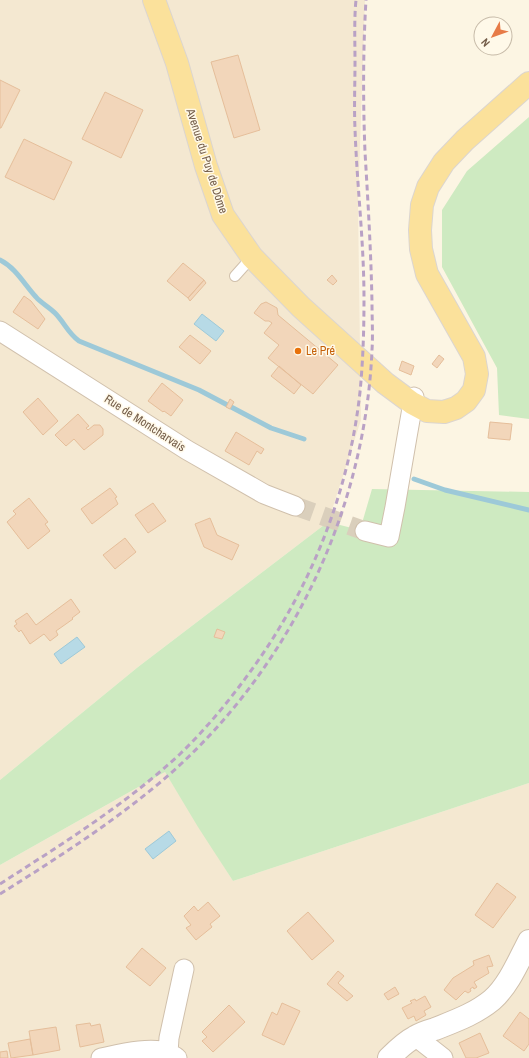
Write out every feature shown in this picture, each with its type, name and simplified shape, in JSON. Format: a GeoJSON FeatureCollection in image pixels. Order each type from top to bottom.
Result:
{"type":"FeatureCollection","features":[{"type":"Feature","properties":{"kind":"main road","name":"Avenue du Puy de Dôme"},"geometry":{"type":"LineString","coordinates":[[154,0],[177,63],[206,166],[223,215],[252,257],[301,307],[385,383],[414,400],[427,411],[444,412],[456,408],[466,401],[474,390],[478,374],[474,357],[427,274],[421,248],[420,230],[422,205],[428,186],[444,162],[465,140],[529,83]]}},
{"type":"Feature","properties":{"kind":"main road","name":"Avenue du Puy de Dôme"},"geometry":{"type":"LineString","coordinates":[[414,400],[440,405],[451,404],[461,397],[469,384],[472,373],[468,361],[455,336],[435,311],[416,277],[406,226],[411,199],[420,178],[434,156],[451,137],[529,67]]}},
{"type":"Feature","properties":{"kind":"street","name":"Rue de Montcharvais"},"geometry":{"type":"LineString","coordinates":[[0,331],[194,454],[264,494],[295,506]]}},
{"type":"Feature","properties":{"kind":"street"},"geometry":{"type":"LineString","coordinates":[[365,531],[389,537],[414,400]]}},
{"type":"Feature","properties":{"kind":"street"},"geometry":{"type":"LineString","coordinates":[[389,1058],[398,1048],[415,1036],[479,1010],[493,999],[502,989],[513,972],[529,941]]}},
{"type":"Feature","properties":{"kind":"street"},"geometry":{"type":"LineString","coordinates":[[102,1058],[151,1051],[173,1055],[169,1038],[184,969]]}},
{"type":"Feature","properties":{"kind":"street"},"geometry":{"type":"LineString","coordinates":[[415,1036],[443,1058]]}},
{"type":"Feature","properties":{"kind":"lane"},"geometry":{"type":"LineString","coordinates":[[235,276],[252,257]]}},
{"type":"Feature","properties":{"kind":"shaded area"},"geometry":{"type":"Polygon","coordinates":[[[0,0],[365,0],[358,204],[361,420],[328,522],[138,667],[0,780],[0,0]]]}},
{"type":"Feature","properties":{"kind":"shaded area"},"geometry":{"type":"Polygon","coordinates":[[[165,772],[233,881],[529,783],[529,1058],[0,1058],[0,865],[165,772]]]}},
{"type":"Feature","properties":{"kind":"green space"},"geometry":{"type":"Polygon","coordinates":[[[529,117],[529,419],[499,415],[497,368],[442,267],[442,210],[467,171],[529,117]]]}},
{"type":"Feature","properties":{"kind":"green space"},"geometry":{"type":"Polygon","coordinates":[[[372,489],[529,492],[529,783],[233,881],[165,772],[0,865],[0,780],[138,667],[328,522],[360,530],[372,489]]]}},
{"type":"Feature","properties":{"kind":"water"},"geometry":{"type":"Polygon","coordinates":[[[202,314],[224,331],[216,341],[194,324],[202,314]]]}},
{"type":"Feature","properties":{"kind":"water"},"geometry":{"type":"Polygon","coordinates":[[[77,637],[85,647],[61,664],[54,654],[77,637]]]}},
{"type":"Feature","properties":{"kind":"water"},"geometry":{"type":"Polygon","coordinates":[[[169,831],[176,841],[153,859],[145,849],[169,831]]]}},
{"type":"Feature","properties":{"kind":"building"},"geometry":{"type":"Polygon","coordinates":[[[238,55],[260,130],[234,138],[211,62],[238,55]]]}},
{"type":"Feature","properties":{"kind":"building"},"geometry":{"type":"Polygon","coordinates":[[[0,80],[20,90],[1,128],[0,128],[0,80]]]}},
{"type":"Feature","properties":{"kind":"building"},"geometry":{"type":"Polygon","coordinates":[[[105,92],[143,110],[121,158],[82,139],[105,92]]]}},
{"type":"Feature","properties":{"kind":"building"},"geometry":{"type":"Polygon","coordinates":[[[24,139],[72,162],[54,200],[5,177],[24,139]]]}},
{"type":"Feature","properties":{"kind":"building"},"geometry":{"type":"Polygon","coordinates":[[[183,263],[204,280],[188,298],[167,281],[183,263]]]}},
{"type":"Feature","properties":{"kind":"building"},"geometry":{"type":"Polygon","coordinates":[[[332,275],[337,281],[333,285],[327,280],[332,275]]]}},
{"type":"Feature","properties":{"kind":"building"},"geometry":{"type":"Polygon","coordinates":[[[204,280],[206,283],[190,301],[188,298],[204,280]]]}},
{"type":"Feature","properties":{"kind":"building"},"geometry":{"type":"Polygon","coordinates":[[[24,296],[31,301],[45,319],[38,329],[13,312],[24,296]]]}},
{"type":"Feature","properties":{"kind":"building","name":"Le Pré"},"geometry":{"type":"Polygon","coordinates":[[[266,302],[277,308],[278,315],[338,365],[313,394],[268,358],[279,345],[264,333],[272,323],[265,321],[254,313],[261,304],[266,302]]]}},
{"type":"Feature","properties":{"kind":"building"},"geometry":{"type":"Polygon","coordinates":[[[190,335],[211,351],[200,364],[179,347],[190,335]]]}},
{"type":"Feature","properties":{"kind":"building"},"geometry":{"type":"Polygon","coordinates":[[[439,355],[444,359],[437,368],[432,364],[439,355]]]}},
{"type":"Feature","properties":{"kind":"building"},"geometry":{"type":"Polygon","coordinates":[[[402,361],[414,366],[411,375],[399,370],[402,361]]]}},
{"type":"Feature","properties":{"kind":"building"},"geometry":{"type":"Polygon","coordinates":[[[279,366],[301,385],[294,394],[271,376],[279,366]]]}},
{"type":"Feature","properties":{"kind":"building"},"geometry":{"type":"Polygon","coordinates":[[[162,383],[183,400],[171,416],[148,401],[162,383]]]}},
{"type":"Feature","properties":{"kind":"building"},"geometry":{"type":"Polygon","coordinates":[[[38,398],[58,421],[43,435],[23,412],[38,398]]]}},
{"type":"Feature","properties":{"kind":"building"},"geometry":{"type":"Polygon","coordinates":[[[230,399],[234,402],[230,409],[226,407],[230,399]]]}},
{"type":"Feature","properties":{"kind":"building"},"geometry":{"type":"Polygon","coordinates":[[[78,414],[89,426],[86,428],[88,430],[94,425],[100,425],[103,429],[103,435],[84,450],[74,439],[66,446],[55,435],[78,414]]]}},
{"type":"Feature","properties":{"kind":"building"},"geometry":{"type":"Polygon","coordinates":[[[490,422],[512,424],[510,440],[488,438],[490,422]]]}},
{"type":"Feature","properties":{"kind":"building"},"geometry":{"type":"Polygon","coordinates":[[[236,432],[264,449],[261,454],[257,451],[249,465],[225,451],[236,432]]]}},
{"type":"Feature","properties":{"kind":"building"},"geometry":{"type":"Polygon","coordinates":[[[110,488],[117,497],[115,498],[118,504],[92,524],[81,509],[110,488]]]}},
{"type":"Feature","properties":{"kind":"building"},"geometry":{"type":"Polygon","coordinates":[[[29,498],[48,522],[45,524],[50,531],[28,549],[7,522],[16,514],[13,511],[29,498]]]}},
{"type":"Feature","properties":{"kind":"building"},"geometry":{"type":"Polygon","coordinates":[[[153,503],[166,521],[148,533],[135,515],[153,503]]]}},
{"type":"Feature","properties":{"kind":"building"},"geometry":{"type":"Polygon","coordinates":[[[210,518],[217,535],[239,545],[232,560],[204,547],[195,524],[210,518]]]}},
{"type":"Feature","properties":{"kind":"building"},"geometry":{"type":"Polygon","coordinates":[[[125,538],[136,552],[115,569],[103,555],[125,538]]]}},
{"type":"Feature","properties":{"kind":"building"},"geometry":{"type":"Polygon","coordinates":[[[71,599],[80,612],[56,631],[58,635],[50,641],[44,634],[30,644],[21,630],[19,632],[14,626],[17,624],[15,621],[27,613],[36,625],[71,599]]]}},
{"type":"Feature","properties":{"kind":"building"},"geometry":{"type":"Polygon","coordinates":[[[217,629],[225,632],[222,639],[214,637],[217,629]]]}},
{"type":"Feature","properties":{"kind":"building"},"geometry":{"type":"Polygon","coordinates":[[[497,883],[516,897],[493,928],[475,915],[497,883]]]}},
{"type":"Feature","properties":{"kind":"building"},"geometry":{"type":"Polygon","coordinates":[[[208,902],[220,916],[210,924],[212,927],[196,940],[186,928],[191,925],[184,916],[194,906],[198,911],[208,902]]]}},
{"type":"Feature","properties":{"kind":"building"},"geometry":{"type":"Polygon","coordinates":[[[308,912],[334,941],[312,960],[287,931],[308,912]]]}},
{"type":"Feature","properties":{"kind":"building"},"geometry":{"type":"Polygon","coordinates":[[[142,948],[166,968],[150,986],[126,967],[142,948]]]}},
{"type":"Feature","properties":{"kind":"building"},"geometry":{"type":"Polygon","coordinates":[[[489,955],[493,966],[487,967],[489,973],[474,982],[477,987],[470,989],[471,991],[468,993],[465,991],[456,1000],[444,990],[453,978],[474,965],[473,961],[489,955]]]}},
{"type":"Feature","properties":{"kind":"building"},"geometry":{"type":"Polygon","coordinates":[[[338,971],[344,976],[338,983],[353,996],[347,1001],[327,984],[338,971]]]}},
{"type":"Feature","properties":{"kind":"building"},"geometry":{"type":"Polygon","coordinates":[[[395,987],[399,994],[388,1000],[384,994],[395,987]]]}},
{"type":"Feature","properties":{"kind":"building"},"geometry":{"type":"Polygon","coordinates":[[[425,996],[431,1007],[424,1011],[426,1015],[416,1021],[414,1016],[408,1019],[402,1008],[412,1003],[410,1001],[415,999],[416,1001],[425,996]]]}},
{"type":"Feature","properties":{"kind":"building"},"geometry":{"type":"Polygon","coordinates":[[[282,1003],[300,1011],[284,1045],[262,1035],[272,1012],[277,1015],[282,1003]]]}},
{"type":"Feature","properties":{"kind":"building"},"geometry":{"type":"Polygon","coordinates":[[[229,1005],[245,1022],[213,1052],[202,1041],[207,1037],[202,1032],[229,1005]]]}},
{"type":"Feature","properties":{"kind":"building"},"geometry":{"type":"Polygon","coordinates":[[[520,1012],[529,1019],[529,1044],[524,1051],[503,1036],[520,1012]]]}},
{"type":"Feature","properties":{"kind":"building"},"geometry":{"type":"Polygon","coordinates":[[[90,1023],[91,1026],[100,1024],[104,1042],[80,1047],[76,1025],[90,1023]]]}},
{"type":"Feature","properties":{"kind":"building"},"geometry":{"type":"Polygon","coordinates":[[[56,1027],[60,1050],[33,1055],[29,1031],[56,1027]]]}},
{"type":"Feature","properties":{"kind":"building"},"geometry":{"type":"Polygon","coordinates":[[[480,1033],[489,1053],[476,1058],[466,1058],[459,1043],[480,1033]]]}},
{"type":"Feature","properties":{"kind":"building"},"geometry":{"type":"Polygon","coordinates":[[[30,1039],[33,1055],[11,1058],[8,1043],[30,1039]]]}},
{"type":"Feature","properties":{"kind":"building"},"geometry":{"type":"Polygon","coordinates":[[[7,1051],[8,1058],[0,1058],[0,1052],[7,1051]]]}},
{"type":"Feature","properties":{"kind":"waterway"},"geometry":{"type":"LineString","coordinates":[[0,260],[11,267],[36,297],[55,313],[72,335],[79,341],[199,390],[271,428],[304,439]]}},
{"type":"Feature","properties":{"kind":"waterway"},"geometry":{"type":"LineString","coordinates":[[414,479],[445,490],[529,510]]}},
{"type":"Feature","properties":{"kind":"tunnel"},"geometry":{"type":"LineString","coordinates":[[295,506],[365,531]]}},
{"type":"Feature","properties":{"kind":"railway"},"geometry":{"type":"LineString","coordinates":[[0,884],[70,839],[115,807],[159,773],[199,735],[234,694],[272,641],[291,608],[323,539],[347,467],[355,430],[362,369],[364,278],[355,121],[356,0]]}},
{"type":"Feature","properties":{"kind":"railway"},"geometry":{"type":"LineString","coordinates":[[0,894],[63,854],[144,796],[207,738],[247,691],[282,641],[311,587],[335,530],[354,471],[366,411],[372,350],[371,265],[364,114],[366,0]]}},
{"type":"Feature","properties":{"kind":"place","name":"Le Pré"},"geometry":{"type":"Point","coordinates":[298,351]}}]}
